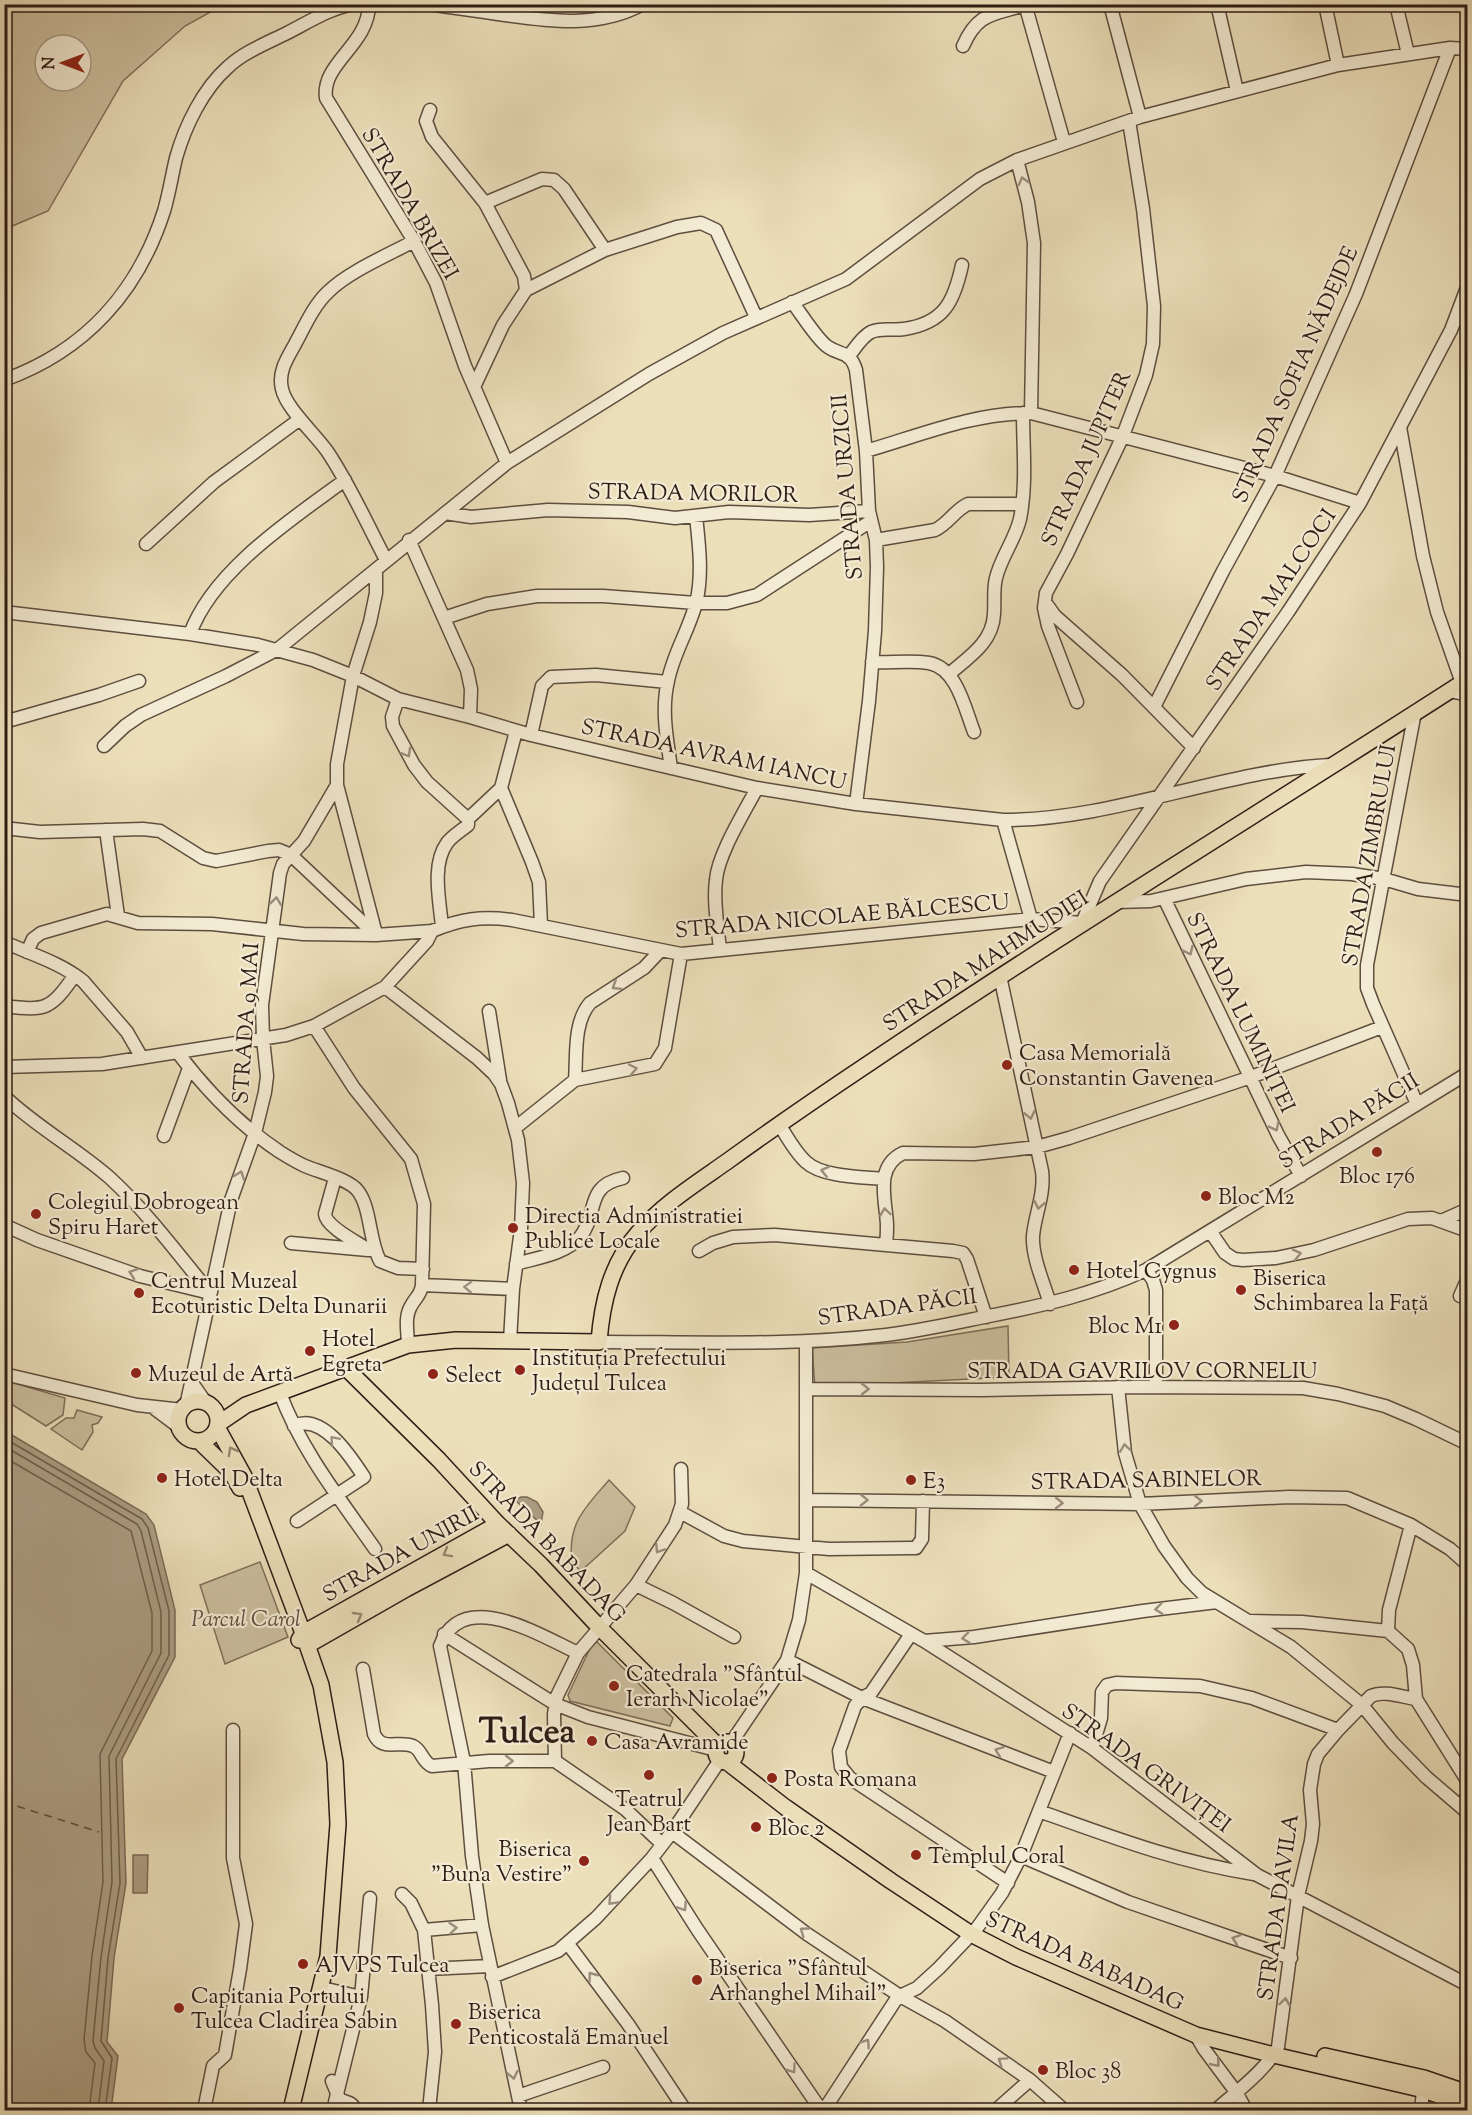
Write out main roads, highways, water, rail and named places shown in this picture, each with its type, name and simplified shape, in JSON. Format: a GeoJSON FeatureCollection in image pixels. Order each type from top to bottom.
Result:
{"type":"FeatureCollection","features":[{"type":"Feature","properties":{"kind":"main road","name":"STRADA MAHMUDIEI"},"geometry":{"type":"LineString","coordinates":[[599,1342],[603,1306],[618,1262],[633,1239],[668,1205],[778,1124],[999,976],[1330,765],[1415,712],[1462,687]]}},
{"type":"Feature","properties":{"kind":"main road","name":"STRADA PĂCII"},"geometry":{"type":"LineString","coordinates":[[217,1426],[246,1405],[408,1345],[444,1340],[599,1342]]}},
{"type":"Feature","properties":{"kind":"main road","name":"STRADA BABADAG"},"geometry":{"type":"LineString","coordinates":[[346,1368],[439,1460],[503,1529],[541,1564],[599,1627],[725,1752],[974,1931],[1016,1957],[1196,2035],[1467,2093]]}},
{"type":"Feature","properties":{"kind":"main road"},"geometry":{"type":"LineString","coordinates":[[199,1441],[212,1436],[218,1418],[209,1405],[199,1402],[184,1408],[179,1417],[179,1427],[185,1436],[199,1441],[231,1472],[241,1489],[290,1622],[302,1642],[323,1741],[329,1825],[320,1956],[283,2110]]}},
{"type":"Feature","properties":{"kind":"main road","name":"STRADA PĂCII"},"geometry":{"type":"LineString","coordinates":[[209,1405],[246,1405]]}},
{"type":"Feature","properties":{"kind":"main road"},"geometry":{"type":"LineString","coordinates":[[217,1426],[244,1476],[302,1642],[321,1685],[326,1705],[337,1789],[338,1824],[328,1956],[291,2110]]}},
{"type":"Feature","properties":{"kind":"main road","name":"STRADA UNIRII"},"geometry":{"type":"LineString","coordinates":[[302,1642],[503,1529]]}},
{"type":"Feature","properties":{"kind":"main road","name":"STRADA BABADAG"},"geometry":{"type":"LineString","coordinates":[[974,1931],[1142,2003],[1276,2051]]}},
{"type":"Feature","properties":{"kind":"main road","name":"STRADA BABADAG"},"geometry":{"type":"LineString","coordinates":[[1424,2084],[1467,2106]]}},
{"type":"Feature","properties":{"kind":"water"},"geometry":{"type":"Polygon","coordinates":[[[5,1431],[146,1514],[154,1525],[175,1610],[175,1657],[122,1759],[126,1883],[114,1958],[107,2042],[118,2056],[111,2110],[5,2110],[5,1431]]]}},
{"type":"Feature","properties":{"kind":"water"},"geometry":{"type":"Polygon","coordinates":[[[521,1497],[537,1502],[543,1512],[541,1524],[515,1500],[521,1497]]]}},
{"type":"Feature","properties":{"kind":"water"},"geometry":{"type":"Polygon","coordinates":[[[133,1855],[148,1855],[147,1893],[133,1893],[133,1855]]]}},
{"type":"Feature","properties":{"kind":"place","name":"Casa Memorială Constantin Gavenea"},"geometry":{"type":"Point","coordinates":[1007,1065]}},
{"type":"Feature","properties":{"kind":"place","name":"Bloc 176"},"geometry":{"type":"Point","coordinates":[1377,1152]}},
{"type":"Feature","properties":{"kind":"place","name":"Bloc M2"},"geometry":{"type":"Point","coordinates":[1206,1196]}},
{"type":"Feature","properties":{"kind":"place","name":"Colegiul Dobrogean Spiru Haret"},"geometry":{"type":"Point","coordinates":[36,1214]}},
{"type":"Feature","properties":{"kind":"place","name":"Directia Administratiei Publice Locale"},"geometry":{"type":"Point","coordinates":[513,1228]}},
{"type":"Feature","properties":{"kind":"place","name":"Hotel Cygnus"},"geometry":{"type":"Point","coordinates":[1074,1270]}},
{"type":"Feature","properties":{"kind":"place","name":"Biserica Schimbarea la Față"},"geometry":{"type":"Point","coordinates":[1241,1290]}},
{"type":"Feature","properties":{"kind":"place","name":"Centrul Muzeal Ecoturistic Delta Dunarii"},"geometry":{"type":"Point","coordinates":[139,1293]}},
{"type":"Feature","properties":{"kind":"place","name":"Bloc M1"},"geometry":{"type":"Point","coordinates":[1174,1325]}},
{"type":"Feature","properties":{"kind":"place","name":"Hotel Egreta"},"geometry":{"type":"Point","coordinates":[310,1351]}},
{"type":"Feature","properties":{"kind":"place","name":"Instituția Prefectului Județul Tulcea"},"geometry":{"type":"Point","coordinates":[520,1370]}},
{"type":"Feature","properties":{"kind":"place","name":"Muzeul de Artă"},"geometry":{"type":"Point","coordinates":[136,1373]}},
{"type":"Feature","properties":{"kind":"place","name":"Select"},"geometry":{"type":"Point","coordinates":[433,1374]}},
{"type":"Feature","properties":{"kind":"place","name":"Hotel Delta"},"geometry":{"type":"Point","coordinates":[162,1478]}},
{"type":"Feature","properties":{"kind":"place","name":"E3"},"geometry":{"type":"Point","coordinates":[911,1480]}},
{"type":"Feature","properties":{"kind":"place","name":"Catedrala \"Sfântul Ierarh Nicolae\""},"geometry":{"type":"Point","coordinates":[614,1686]}},
{"type":"Feature","properties":{"kind":"place","name":"Casa Avramide"},"geometry":{"type":"Point","coordinates":[592,1741]}},
{"type":"Feature","properties":{"kind":"place","name":"Teatrul Jean Bart"},"geometry":{"type":"Point","coordinates":[649,1775]}},
{"type":"Feature","properties":{"kind":"place","name":"Posta Romana"},"geometry":{"type":"Point","coordinates":[772,1778]}},
{"type":"Feature","properties":{"kind":"place","name":"Bloc 2"},"geometry":{"type":"Point","coordinates":[756,1827]}},
{"type":"Feature","properties":{"kind":"place","name":"Templul Coral"},"geometry":{"type":"Point","coordinates":[916,1855]}},
{"type":"Feature","properties":{"kind":"place","name":"Biserica \"Buna Vestire\""},"geometry":{"type":"Point","coordinates":[584,1861]}},
{"type":"Feature","properties":{"kind":"place","name":"AJVPS Tulcea"},"geometry":{"type":"Point","coordinates":[303,1964]}},
{"type":"Feature","properties":{"kind":"place","name":"Biserica \"Sfântul Arhanghel Mihail\""},"geometry":{"type":"Point","coordinates":[697,1980]}},
{"type":"Feature","properties":{"kind":"place","name":"Capitania Portului Tulcea Cladirea Sabin"},"geometry":{"type":"Point","coordinates":[179,2008]}},
{"type":"Feature","properties":{"kind":"place","name":"Biserica Penticostală Emanuel"},"geometry":{"type":"Point","coordinates":[456,2024]}},
{"type":"Feature","properties":{"kind":"place","name":"Bloc 38"},"geometry":{"type":"Point","coordinates":[1043,2070]}},
{"type":"Feature","properties":{"kind":"district","name":"Tulcea"},"geometry":{"type":"Point","coordinates":[527,1730]}},
{"type":"Feature","properties":{"kind":"park label","name":"Parcul Carol"},"geometry":{"type":"Point","coordinates":[246,1618]}}]}
